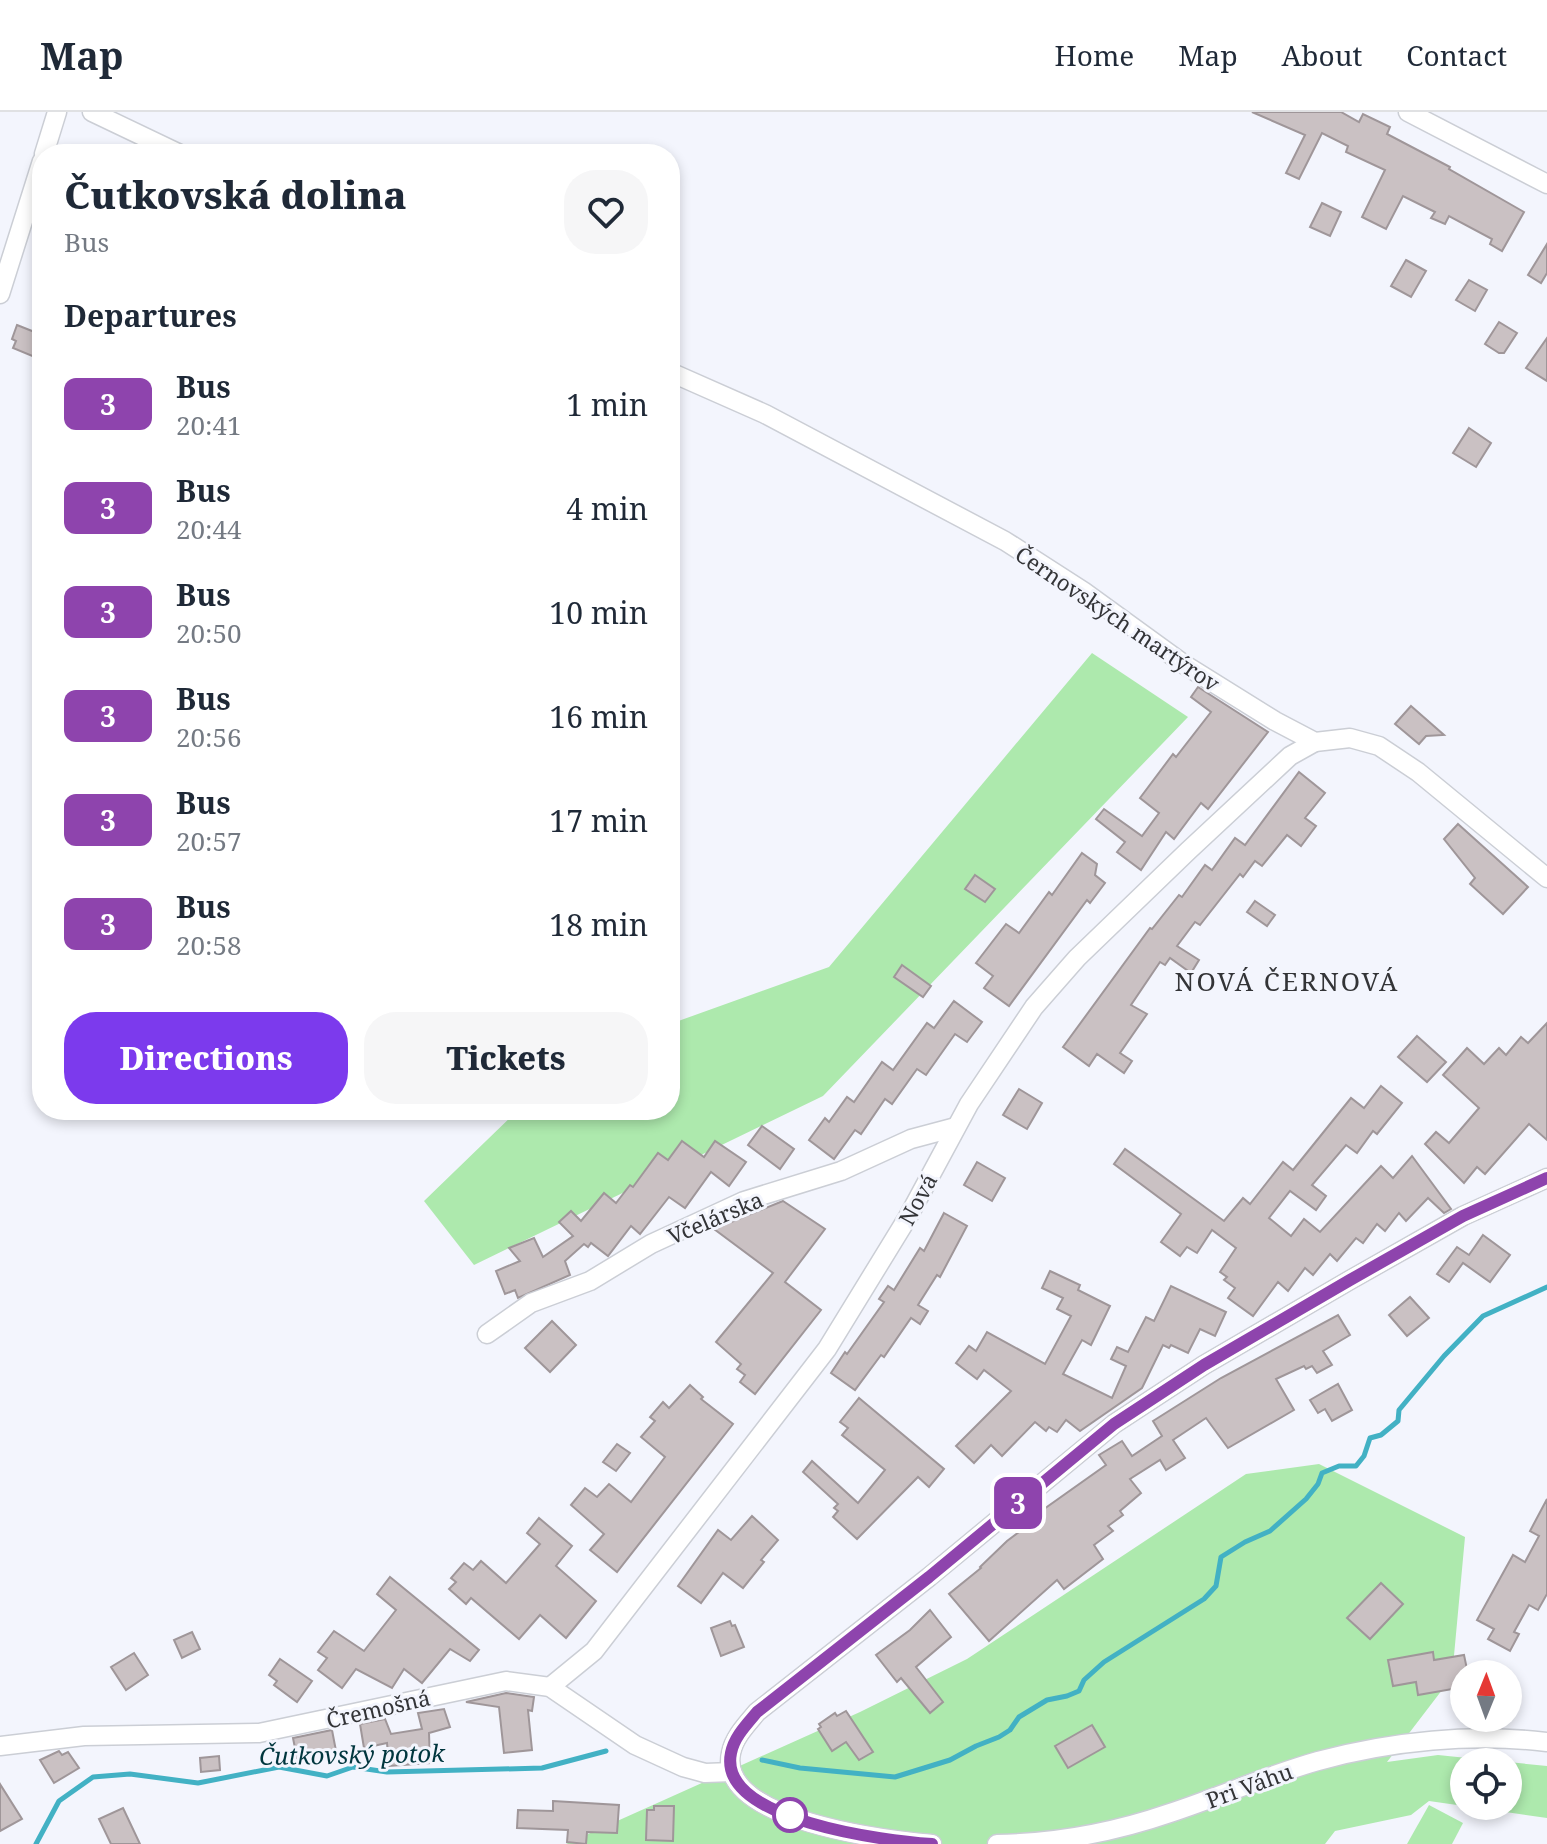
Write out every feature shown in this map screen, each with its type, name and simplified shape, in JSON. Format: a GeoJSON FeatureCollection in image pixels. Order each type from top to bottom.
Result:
{"type":"FeatureCollection","features":[{"type":"Feature","properties":{"kind":"street"},"geometry":{"type":"LineString","coordinates":[[47,144],[57,112]]}},
{"type":"Feature","properties":{"kind":"street"},"geometry":{"type":"LineString","coordinates":[[92,112],[122,118],[164,144]]}},
{"type":"Feature","properties":{"kind":"street"},"geometry":{"type":"LineString","coordinates":[[1408,112],[1547,184]]}},
{"type":"Feature","properties":{"kind":"street"},"geometry":{"type":"LineString","coordinates":[[0,294],[32,193]]}},
{"type":"Feature","properties":{"kind":"street","name":"Černovských martýrov"},"geometry":{"type":"LineString","coordinates":[[680,376],[765,414],[1005,541],[1083,591],[1185,665],[1315,742]]}},
{"type":"Feature","properties":{"kind":"street"},"geometry":{"type":"LineString","coordinates":[[1315,742],[1350,738],[1379,746],[1418,772],[1547,878]]}},
{"type":"Feature","properties":{"kind":"street","name":"Nová"},"geometry":{"type":"LineString","coordinates":[[550,1687],[594,1651],[827,1349],[908,1217],[969,1104],[1034,1007],[1077,958],[1290,756],[1315,742]]}},
{"type":"Feature","properties":{"kind":"street","name":"Včelárska"},"geometry":{"type":"LineString","coordinates":[[487,1334],[531,1303],[590,1281],[651,1244],[744,1201],[841,1171],[911,1139],[956,1127]]}},
{"type":"Feature","properties":{"kind":"street"},"geometry":{"type":"LineString","coordinates":[[932,1844],[862,1835],[803,1820],[759,1802],[737,1782],[732,1772],[731,1751],[744,1727],[757,1712],[929,1577],[1114,1424],[1204,1365],[1350,1280],[1463,1216],[1547,1178]]}},
{"type":"Feature","properties":{"kind":"street","name":"Čremošná"},"geometry":{"type":"LineString","coordinates":[[0,1746],[84,1736],[259,1733],[506,1681],[550,1687],[635,1745],[683,1767],[705,1773],[732,1772]]}},
{"type":"Feature","properties":{"kind":"street","name":"Pri Váhu"},"geometry":{"type":"LineString","coordinates":[[997,1844],[1072,1837],[1133,1824],[1341,1755],[1426,1742],[1547,1742]]}},
{"type":"Feature","properties":{"kind":"green space"},"geometry":{"type":"Polygon","coordinates":[[[1092,653],[1188,717],[823,1096],[474,1265],[424,1201],[508,1120],[680,1120],[680,1020],[829,967],[1092,653]]]}},
{"type":"Feature","properties":{"kind":"green space"},"geometry":{"type":"Polygon","coordinates":[[[1319,1464],[1465,1537],[1450,1680],[1387,1762],[1450,1756],[1450,1804],[1429,1801],[1411,1815],[1335,1831],[1325,1844],[566,1844],[860,1712],[967,1659],[1246,1474],[1319,1464]]]}},
{"type":"Feature","properties":{"kind":"green space"},"geometry":{"type":"Polygon","coordinates":[[[1522,1763],[1547,1766],[1547,1818],[1522,1814],[1522,1763]]]}},
{"type":"Feature","properties":{"kind":"green space"},"geometry":{"type":"Polygon","coordinates":[[[1429,1805],[1450,1816],[1450,1820],[1463,1823],[1452,1844],[1407,1844],[1429,1805]]]}},
{"type":"Feature","properties":{"kind":"building"},"geometry":{"type":"Polygon","coordinates":[[[1252,112],[1341,112],[1359,122],[1363,114],[1390,127],[1387,134],[1450,167],[1524,212],[1502,251],[1490,244],[1492,239],[1449,216],[1445,224],[1431,218],[1435,212],[1403,196],[1386,229],[1362,217],[1385,170],[1346,152],[1348,146],[1322,133],[1299,179],[1286,173],[1305,135],[1252,112]]]}},
{"type":"Feature","properties":{"kind":"building"},"geometry":{"type":"Polygon","coordinates":[[[1322,203],[1341,212],[1330,236],[1310,227],[1322,203]]]}},
{"type":"Feature","properties":{"kind":"building"},"geometry":{"type":"Polygon","coordinates":[[[1547,244],[1547,273],[1541,283],[1528,275],[1547,244]]]}},
{"type":"Feature","properties":{"kind":"building"},"geometry":{"type":"Polygon","coordinates":[[[1406,260],[1426,271],[1411,297],[1391,286],[1406,260]]]}},
{"type":"Feature","properties":{"kind":"building"},"geometry":{"type":"Polygon","coordinates":[[[1469,280],[1487,290],[1475,311],[1456,300],[1469,280]]]}},
{"type":"Feature","properties":{"kind":"building"},"geometry":{"type":"Polygon","coordinates":[[[1499,322],[1517,333],[1504,353],[1485,344],[1499,322]]]}},
{"type":"Feature","properties":{"kind":"building"},"geometry":{"type":"Polygon","coordinates":[[[17,325],[32,331],[32,356],[13,348],[16,341],[12,339],[17,325]]]}},
{"type":"Feature","properties":{"kind":"building"},"geometry":{"type":"Polygon","coordinates":[[[1547,338],[1547,381],[1526,368],[1547,338]]]}},
{"type":"Feature","properties":{"kind":"building"},"geometry":{"type":"Polygon","coordinates":[[[1469,428],[1491,443],[1476,467],[1453,453],[1469,428]]]}},
{"type":"Feature","properties":{"kind":"building"},"geometry":{"type":"Polygon","coordinates":[[[1198,687],[1268,732],[1208,809],[1201,803],[1174,839],[1166,832],[1141,870],[1117,852],[1125,842],[1096,819],[1104,809],[1142,836],[1159,813],[1140,798],[1173,754],[1176,757],[1211,712],[1191,697],[1198,687]]]}},
{"type":"Feature","properties":{"kind":"building"},"geometry":{"type":"Polygon","coordinates":[[[1411,706],[1444,735],[1426,736],[1419,744],[1395,724],[1411,706]]]}},
{"type":"Feature","properties":{"kind":"building"},"geometry":{"type":"Polygon","coordinates":[[[1299,772],[1325,793],[1305,818],[1316,826],[1301,846],[1287,835],[1262,866],[1255,861],[1243,877],[1240,874],[1200,925],[1195,922],[1177,946],[1199,960],[1191,973],[1170,958],[1165,965],[1160,962],[1131,1005],[1147,1014],[1120,1053],[1132,1061],[1124,1073],[1097,1054],[1089,1066],[1063,1047],[1150,928],[1179,895],[1182,897],[1205,865],[1212,870],[1235,838],[1245,845],[1299,772]]]}},
{"type":"Feature","properties":{"kind":"building"},"geometry":{"type":"Polygon","coordinates":[[[1458,824],[1528,887],[1503,914],[1470,884],[1475,878],[1444,839],[1458,824]]]}},
{"type":"Feature","properties":{"kind":"building"},"geometry":{"type":"Polygon","coordinates":[[[1082,853],[1097,864],[1095,875],[1105,883],[1090,903],[1087,900],[1009,1006],[984,988],[993,976],[976,963],[1006,924],[1019,933],[1049,892],[1052,895],[1082,853]]]}},
{"type":"Feature","properties":{"kind":"building"},"geometry":{"type":"Polygon","coordinates":[[[975,875],[995,889],[985,902],[965,889],[975,875]]]}},
{"type":"Feature","properties":{"kind":"building"},"geometry":{"type":"Polygon","coordinates":[[[1255,901],[1275,915],[1267,926],[1247,912],[1255,901]]]}},
{"type":"Feature","properties":{"kind":"building"},"geometry":{"type":"Polygon","coordinates":[[[902,965],[931,986],[923,997],[894,977],[902,965]]]}},
{"type":"Feature","properties":{"kind":"building"},"geometry":{"type":"Polygon","coordinates":[[[954,1001],[982,1022],[967,1042],[955,1034],[926,1075],[917,1069],[892,1104],[885,1099],[861,1134],[855,1130],[834,1159],[809,1140],[825,1118],[829,1122],[847,1097],[854,1102],[882,1062],[893,1070],[927,1023],[934,1028],[954,1001]]]}},
{"type":"Feature","properties":{"kind":"building"},"geometry":{"type":"Polygon","coordinates":[[[1547,1023],[1547,1140],[1529,1124],[1485,1174],[1477,1167],[1464,1183],[1425,1144],[1436,1132],[1449,1143],[1479,1108],[1443,1075],[1467,1048],[1484,1064],[1499,1048],[1506,1055],[1521,1037],[1528,1043],[1547,1023]]]}},
{"type":"Feature","properties":{"kind":"building"},"geometry":{"type":"Polygon","coordinates":[[[1417,1036],[1446,1062],[1427,1082],[1398,1057],[1417,1036]]]}},
{"type":"Feature","properties":{"kind":"building"},"geometry":{"type":"Polygon","coordinates":[[[1381,1086],[1402,1103],[1377,1134],[1373,1131],[1357,1153],[1346,1145],[1312,1185],[1326,1196],[1316,1210],[1290,1191],[1269,1218],[1291,1236],[1304,1219],[1320,1232],[1381,1166],[1393,1178],[1412,1156],[1451,1209],[1444,1213],[1428,1198],[1406,1221],[1399,1213],[1385,1231],[1377,1224],[1363,1243],[1356,1238],[1337,1261],[1330,1254],[1313,1275],[1305,1268],[1288,1291],[1278,1282],[1253,1316],[1228,1298],[1235,1288],[1224,1280],[1227,1277],[1220,1272],[1236,1248],[1212,1230],[1197,1253],[1187,1247],[1180,1256],[1161,1242],[1181,1214],[1114,1164],[1125,1149],[1224,1221],[1243,1198],[1250,1204],[1283,1162],[1293,1170],[1351,1098],[1364,1108],[1381,1086]]]}},
{"type":"Feature","properties":{"kind":"building"},"geometry":{"type":"Polygon","coordinates":[[[1019,1089],[1042,1103],[1027,1129],[1003,1115],[1019,1089]]]}},
{"type":"Feature","properties":{"kind":"building"},"geometry":{"type":"Polygon","coordinates":[[[762,1126],[794,1149],[780,1169],[748,1145],[762,1126]]]}},
{"type":"Feature","properties":{"kind":"building"},"geometry":{"type":"Polygon","coordinates":[[[682,1141],[704,1157],[715,1141],[746,1162],[729,1186],[711,1172],[685,1208],[669,1197],[640,1234],[631,1226],[608,1256],[591,1243],[588,1247],[584,1244],[565,1261],[570,1275],[518,1298],[515,1290],[505,1294],[496,1271],[520,1261],[509,1248],[534,1238],[543,1257],[573,1236],[559,1222],[571,1211],[581,1221],[604,1193],[616,1203],[630,1185],[633,1187],[658,1153],[668,1160],[682,1141]]]}},
{"type":"Feature","properties":{"kind":"building"},"geometry":{"type":"Polygon","coordinates":[[[977,1162],[1005,1178],[992,1201],[964,1185],[977,1162]]]}},
{"type":"Feature","properties":{"kind":"building"},"geometry":{"type":"Polygon","coordinates":[[[783,1201],[825,1229],[785,1282],[821,1310],[755,1394],[740,1382],[745,1375],[737,1369],[741,1364],[716,1342],[773,1273],[714,1229],[783,1201]]]}},
{"type":"Feature","properties":{"kind":"building"},"geometry":{"type":"Polygon","coordinates":[[[944,1213],[967,1226],[940,1277],[937,1275],[918,1305],[928,1311],[920,1324],[911,1318],[884,1357],[881,1355],[855,1390],[831,1373],[884,1302],[879,1299],[888,1286],[894,1290],[920,1248],[924,1251],[944,1213]]]}},
{"type":"Feature","properties":{"kind":"building"},"geometry":{"type":"Polygon","coordinates":[[[1483,1235],[1510,1255],[1490,1282],[1463,1263],[1449,1282],[1437,1274],[1457,1247],[1469,1255],[1483,1235]]]}},
{"type":"Feature","properties":{"kind":"building"},"geometry":{"type":"Polygon","coordinates":[[[1050,1271],[1080,1285],[1078,1290],[1110,1306],[1091,1345],[1082,1340],[1063,1374],[1112,1398],[1126,1366],[1111,1359],[1117,1347],[1128,1352],[1146,1317],[1154,1321],[1171,1286],[1226,1312],[1215,1336],[1200,1329],[1188,1353],[1171,1345],[1169,1348],[1163,1345],[1142,1388],[1080,1431],[1066,1420],[1057,1432],[1049,1427],[1046,1431],[1035,1422],[1002,1456],[991,1445],[974,1463],[956,1446],[1011,1391],[984,1370],[977,1379],[956,1363],[969,1346],[976,1351],[987,1332],[1045,1364],[1071,1316],[1057,1309],[1063,1298],[1042,1288],[1050,1271]]]}},
{"type":"Feature","properties":{"kind":"building"},"geometry":{"type":"Polygon","coordinates":[[[1410,1297],[1429,1318],[1407,1336],[1389,1315],[1410,1297]]]}},
{"type":"Feature","properties":{"kind":"building"},"geometry":{"type":"Polygon","coordinates":[[[1338,1315],[1350,1335],[1323,1351],[1332,1365],[1317,1373],[1312,1366],[1306,1369],[1304,1366],[1276,1379],[1294,1410],[1228,1448],[1206,1418],[1173,1440],[1185,1458],[1166,1470],[1160,1460],[1130,1479],[1141,1493],[1120,1511],[1123,1515],[1108,1526],[1113,1531],[1094,1545],[1103,1559],[1064,1589],[1057,1580],[989,1641],[949,1594],[1007,1541],[1039,1517],[1037,1514],[1106,1465],[1099,1455],[1122,1441],[1132,1456],[1162,1436],[1153,1421],[1221,1378],[1338,1315]]]}},
{"type":"Feature","properties":{"kind":"building"},"geometry":{"type":"Polygon","coordinates":[[[552,1321],[576,1345],[550,1372],[525,1348],[552,1321]]]}},
{"type":"Feature","properties":{"kind":"building"},"geometry":{"type":"Polygon","coordinates":[[[1338,1384],[1352,1410],[1332,1421],[1325,1409],[1318,1413],[1310,1400],[1338,1384]]]}},
{"type":"Feature","properties":{"kind":"building"},"geometry":{"type":"Polygon","coordinates":[[[690,1385],[703,1397],[701,1399],[733,1424],[617,1572],[590,1550],[604,1534],[571,1505],[585,1488],[597,1497],[609,1484],[631,1502],[665,1457],[641,1437],[655,1421],[650,1417],[663,1402],[669,1408],[690,1385]]]}},
{"type":"Feature","properties":{"kind":"building"},"geometry":{"type":"Polygon","coordinates":[[[859,1398],[944,1469],[929,1487],[918,1477],[857,1539],[833,1517],[838,1511],[834,1508],[838,1504],[803,1472],[812,1461],[858,1503],[885,1470],[842,1435],[848,1428],[840,1422],[859,1398]]]}},
{"type":"Feature","properties":{"kind":"building"},"geometry":{"type":"Polygon","coordinates":[[[617,1444],[630,1453],[616,1471],[603,1462],[617,1444]]]}},
{"type":"Feature","properties":{"kind":"building"},"geometry":{"type":"Polygon","coordinates":[[[1547,1499],[1547,1594],[1538,1610],[1529,1605],[1514,1632],[1519,1634],[1510,1651],[1488,1639],[1494,1629],[1477,1620],[1513,1555],[1525,1562],[1539,1536],[1530,1531],[1547,1499]]]}},
{"type":"Feature","properties":{"kind":"building"},"geometry":{"type":"Polygon","coordinates":[[[752,1516],[778,1540],[743,1588],[723,1573],[701,1603],[678,1586],[718,1530],[731,1540],[752,1516]]]}},
{"type":"Feature","properties":{"kind":"building"},"geometry":{"type":"Polygon","coordinates":[[[539,1518],[572,1546],[556,1566],[596,1601],[566,1638],[540,1615],[519,1639],[471,1598],[466,1604],[449,1589],[456,1582],[451,1578],[464,1563],[473,1570],[481,1561],[506,1583],[540,1544],[527,1533],[539,1518]]]}},
{"type":"Feature","properties":{"kind":"building"},"geometry":{"type":"Polygon","coordinates":[[[390,1577],[479,1650],[470,1661],[450,1649],[422,1683],[404,1669],[392,1688],[356,1669],[342,1688],[318,1670],[327,1658],[318,1652],[334,1631],[364,1651],[396,1610],[377,1594],[390,1577]]]}},
{"type":"Feature","properties":{"kind":"building"},"geometry":{"type":"Polygon","coordinates":[[[1381,1583],[1403,1604],[1370,1639],[1347,1618],[1381,1583]]]}},
{"type":"Feature","properties":{"kind":"building"},"geometry":{"type":"Polygon","coordinates":[[[930,1610],[951,1637],[916,1667],[943,1702],[930,1713],[901,1678],[897,1682],[876,1655],[910,1630],[930,1610]]]}},
{"type":"Feature","properties":{"kind":"building"},"geometry":{"type":"Polygon","coordinates":[[[730,1621],[732,1626],[735,1625],[744,1647],[721,1656],[711,1628],[730,1621]]]}},
{"type":"Feature","properties":{"kind":"building"},"geometry":{"type":"Polygon","coordinates":[[[192,1632],[200,1649],[182,1658],[174,1640],[192,1632]]]}},
{"type":"Feature","properties":{"kind":"building"},"geometry":{"type":"Polygon","coordinates":[[[1433,1652],[1434,1660],[1464,1655],[1465,1660],[1450,1660],[1450,1689],[1418,1695],[1416,1682],[1393,1686],[1388,1660],[1433,1652]]]}},
{"type":"Feature","properties":{"kind":"building"},"geometry":{"type":"Polygon","coordinates":[[[134,1653],[148,1675],[126,1690],[111,1667],[134,1653]]]}},
{"type":"Feature","properties":{"kind":"building"},"geometry":{"type":"Polygon","coordinates":[[[280,1659],[312,1681],[297,1702],[274,1685],[277,1681],[269,1675],[280,1659]]]}},
{"type":"Feature","properties":{"kind":"building"},"geometry":{"type":"Polygon","coordinates":[[[506,1693],[534,1697],[532,1711],[528,1710],[532,1750],[504,1753],[499,1707],[466,1702],[506,1693]]]}},
{"type":"Feature","properties":{"kind":"building"},"geometry":{"type":"Polygon","coordinates":[[[444,1709],[450,1727],[429,1733],[430,1763],[389,1766],[387,1743],[364,1748],[360,1724],[385,1719],[391,1734],[422,1729],[418,1713],[444,1709]]]}},
{"type":"Feature","properties":{"kind":"building"},"geometry":{"type":"Polygon","coordinates":[[[846,1711],[873,1752],[859,1760],[846,1742],[832,1751],[818,1729],[821,1727],[819,1724],[835,1713],[837,1716],[846,1711]]]}},
{"type":"Feature","properties":{"kind":"building"},"geometry":{"type":"Polygon","coordinates":[[[1092,1725],[1105,1747],[1068,1768],[1055,1746],[1092,1725]]]}},
{"type":"Feature","properties":{"kind":"building"},"geometry":{"type":"Polygon","coordinates":[[[332,1730],[336,1751],[297,1758],[293,1738],[332,1730]]]}},
{"type":"Feature","properties":{"kind":"building"},"geometry":{"type":"Polygon","coordinates":[[[59,1751],[62,1755],[68,1752],[79,1768],[54,1783],[40,1760],[59,1751]]]}},
{"type":"Feature","properties":{"kind":"building"},"geometry":{"type":"Polygon","coordinates":[[[219,1756],[220,1770],[201,1772],[200,1758],[219,1756]]]}},
{"type":"Feature","properties":{"kind":"building"},"geometry":{"type":"Polygon","coordinates":[[[0,1784],[22,1819],[0,1831],[0,1784]]]}},
{"type":"Feature","properties":{"kind":"building"},"geometry":{"type":"Polygon","coordinates":[[[553,1801],[619,1805],[617,1833],[587,1832],[586,1844],[567,1842],[568,1830],[517,1828],[518,1810],[553,1811],[553,1801]]]}},
{"type":"Feature","properties":{"kind":"building"},"geometry":{"type":"Polygon","coordinates":[[[654,1806],[674,1806],[673,1841],[646,1840],[647,1810],[654,1810],[654,1806]]]}},
{"type":"Feature","properties":{"kind":"building"},"geometry":{"type":"Polygon","coordinates":[[[123,1808],[140,1844],[111,1844],[99,1819],[123,1808]]]}},
{"type":"Feature","properties":{"kind":"waterway","name":"Čutkovský potok"},"geometry":{"type":"LineString","coordinates":[[762,1760],[800,1768],[895,1777],[950,1760],[999,1737],[1010,1730],[1019,1717],[1047,1700],[1079,1691],[1084,1680],[1104,1662],[1204,1599],[1216,1586],[1221,1557],[1270,1531],[1306,1499],[1322,1473],[1339,1466],[1356,1466],[1364,1456],[1370,1438],[1381,1435],[1398,1421],[1399,1410],[1444,1356],[1483,1316],[1547,1287]]}},
{"type":"Feature","properties":{"kind":"waterway","name":"Čutkovský potok"},"geometry":{"type":"LineString","coordinates":[[36,1844],[59,1801],[93,1777],[130,1774],[198,1783],[279,1767],[327,1776],[353,1767],[387,1772],[542,1768],[606,1751]]}},
{"type":"Feature","properties":{"kind":"bus line","name":"3"},"geometry":{"type":"LineString","coordinates":[[932,1844],[896,1841],[827,1827],[759,1802],[737,1782],[732,1772],[731,1751],[736,1740],[757,1712],[929,1577],[1114,1424],[1204,1365],[1350,1280],[1463,1216],[1547,1178]]}},
{"type":"Feature","properties":{"kind":"district","name":"NOVÁ ČERNOVÁ"},"geometry":{"type":"Point","coordinates":[1287,981]}}]}
